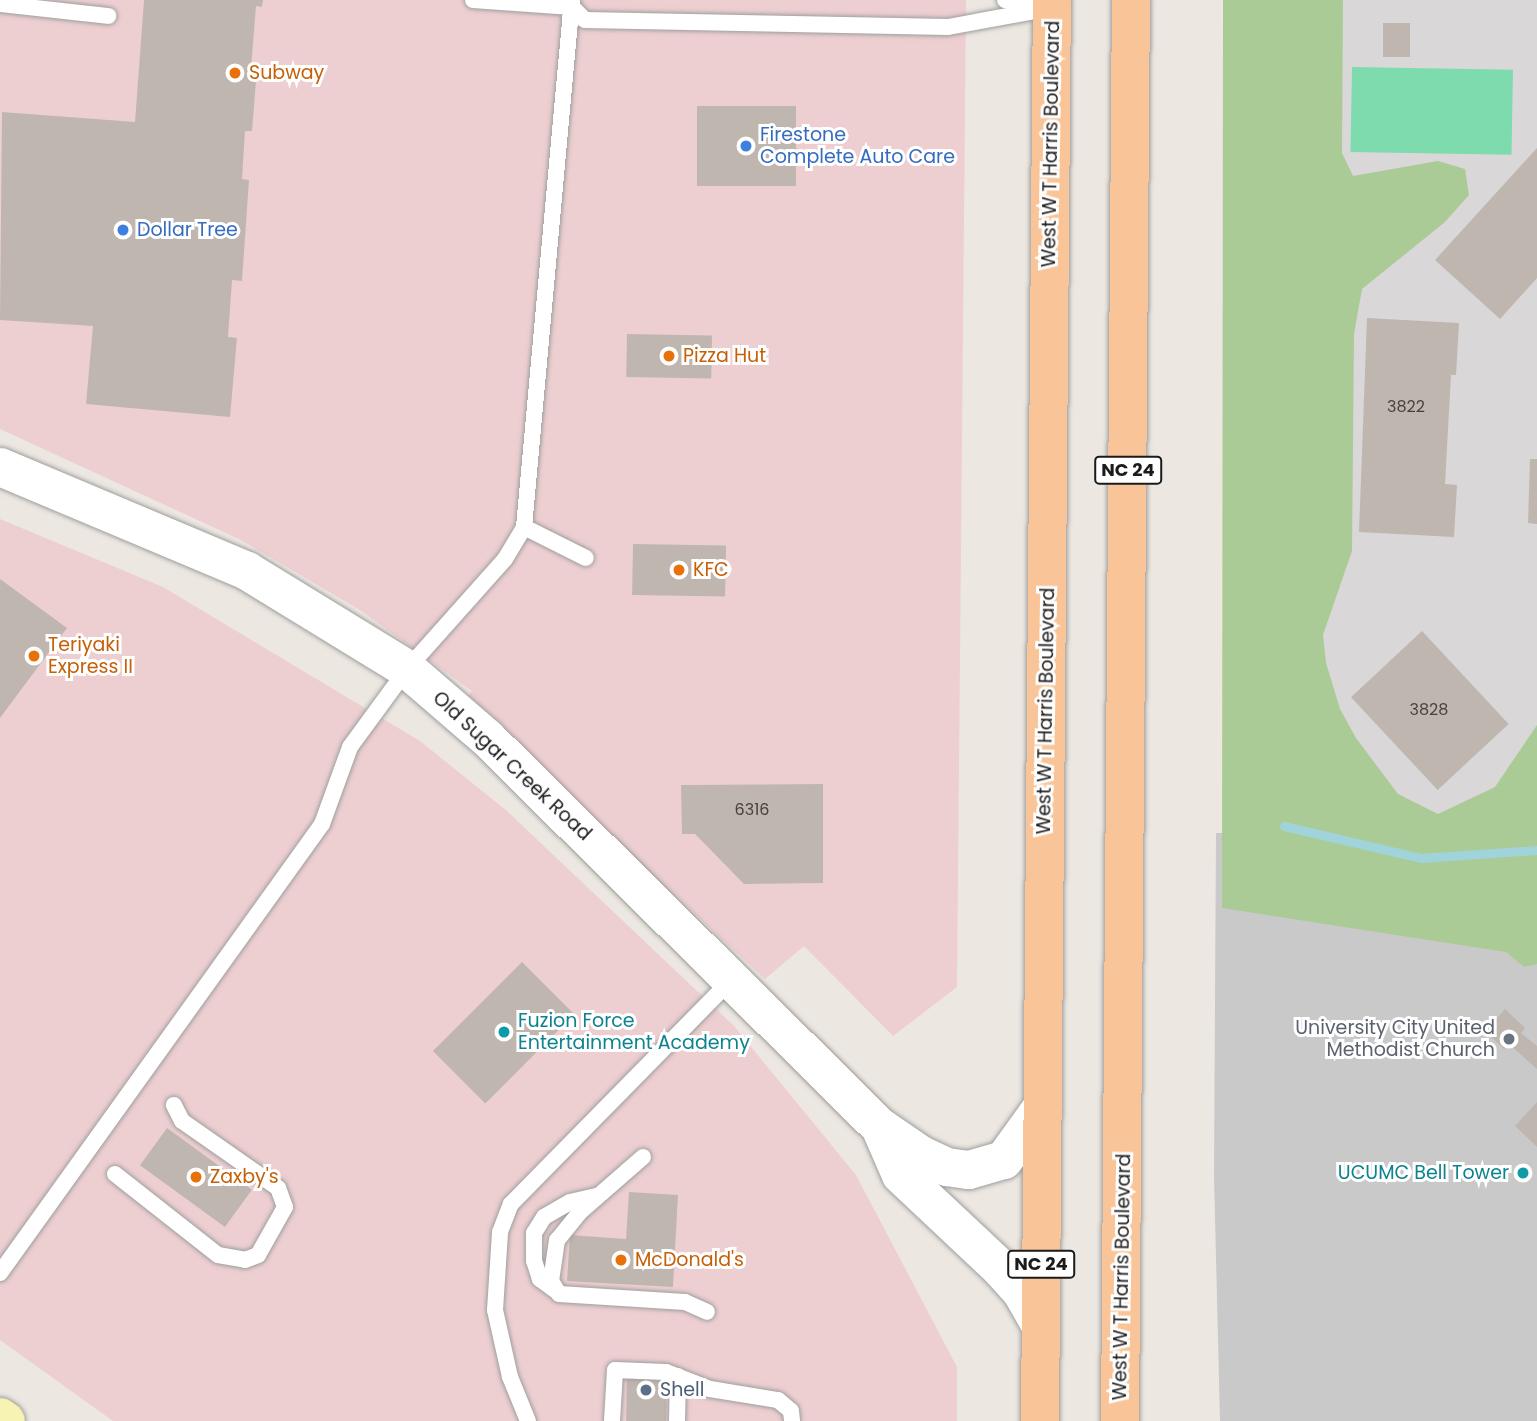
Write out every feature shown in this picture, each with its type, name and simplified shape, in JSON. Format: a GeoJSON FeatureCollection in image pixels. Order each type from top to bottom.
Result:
{"type":"FeatureCollection","features":[{"type":"Feature","properties":{"kind":"main road","name":"West W T Harris Boulevard"},"geometry":{"type":"LineString","coordinates":[[1120,1421],[1131,0]]}},
{"type":"Feature","properties":{"kind":"main road","name":"West W T Harris Boulevard"},"geometry":{"type":"LineString","coordinates":[[1040,1421],[1052,4]]}},
{"type":"Feature","properties":{"kind":"main road"},"geometry":{"type":"LineString","coordinates":[[0,1417],[6,1421]]}},
{"type":"Feature","properties":{"kind":"street","name":"Old Sugar Creek Road"},"geometry":{"type":"LineString","coordinates":[[0,467],[247,571],[407,669],[487,738],[880,1126],[947,1167],[969,1170],[1004,1160],[1013,1153],[1043,1106]]}},
{"type":"Feature","properties":{"kind":"street","name":"Old Sugar Creek Road"},"geometry":{"type":"LineString","coordinates":[[880,1126],[901,1175],[1000,1268],[1021,1291],[1041,1326]]}},
{"type":"Feature","properties":{"kind":"lane"},"geometry":{"type":"LineString","coordinates":[[473,0],[574,3]]}},
{"type":"Feature","properties":{"kind":"lane"},"geometry":{"type":"LineString","coordinates":[[1005,0],[1052,4]]}},
{"type":"Feature","properties":{"kind":"lane"},"geometry":{"type":"LineString","coordinates":[[574,3],[585,20],[948,27],[1052,4]]}},
{"type":"Feature","properties":{"kind":"lane"},"geometry":{"type":"LineString","coordinates":[[0,1273],[322,824],[350,747],[407,669],[505,559],[524,527],[574,3]]}},
{"type":"Feature","properties":{"kind":"lane"},"geometry":{"type":"LineString","coordinates":[[0,4],[108,16]]}},
{"type":"Feature","properties":{"kind":"lane"},"geometry":{"type":"LineString","coordinates":[[524,527],[586,558]]}},
{"type":"Feature","properties":{"kind":"lane"},"geometry":{"type":"LineString","coordinates":[[528,1421],[510,1377],[495,1311],[500,1232],[511,1204],[732,979]]}},
{"type":"Feature","properties":{"kind":"lane"},"geometry":{"type":"LineString","coordinates":[[116,1174],[218,1255],[246,1260],[258,1255],[285,1207],[278,1188],[182,1121],[174,1105]]}},
{"type":"Feature","properties":{"kind":"lane"},"geometry":{"type":"LineString","coordinates":[[557,1291],[551,1282],[557,1240],[599,1195],[643,1157]]}},
{"type":"Feature","properties":{"kind":"lane"},"geometry":{"type":"LineString","coordinates":[[599,1195],[570,1202],[544,1217],[534,1233],[534,1261],[540,1279],[557,1291],[578,1298],[685,1302],[707,1312]]}},
{"type":"Feature","properties":{"kind":"lane"},"geometry":{"type":"LineString","coordinates":[[617,1410],[615,1370],[666,1371],[710,1389],[778,1400],[790,1411],[792,1421]]}},
{"type":"Feature","properties":{"kind":"lane"},"geometry":{"type":"LineString","coordinates":[[673,1411],[678,1376]]}},
{"type":"Feature","properties":{"kind":"shaded area"},"geometry":{"type":"Polygon","coordinates":[[[0,0],[966,0],[957,987],[893,1036],[804,946],[765,979],[464,701],[472,691],[360,610],[241,540],[0,429],[0,0]]]}},
{"type":"Feature","properties":{"kind":"shaded area"},"geometry":{"type":"Polygon","coordinates":[[[1223,0],[1537,0],[1537,833],[1223,833],[1223,0]]]}},
{"type":"Feature","properties":{"kind":"shaded area"},"geometry":{"type":"Polygon","coordinates":[[[0,519],[163,587],[420,741],[507,811],[734,1026],[856,1175],[957,1367],[957,1421],[113,1421],[0,1340],[0,519]]]}},
{"type":"Feature","properties":{"kind":"shaded area"},"geometry":{"type":"Polygon","coordinates":[[[1216,833],[1537,834],[1537,1421],[1220,1421],[1214,1176],[1216,833]]]}},
{"type":"Feature","properties":{"kind":"green space"},"geometry":{"type":"Polygon","coordinates":[[[1223,0],[1343,0],[1342,153],[1353,176],[1438,161],[1465,169],[1469,195],[1445,222],[1362,289],[1354,334],[1352,551],[1323,635],[1326,663],[1340,709],[1356,738],[1398,794],[1438,814],[1495,787],[1537,725],[1537,964],[1524,967],[1506,952],[1222,908],[1223,0]]]}},
{"type":"Feature","properties":{"kind":"green space"},"geometry":{"type":"Polygon","coordinates":[[[1352,67],[1513,70],[1511,155],[1351,152],[1352,67]]]}},
{"type":"Feature","properties":{"kind":"building","name":"Dollar Tree"},"geometry":{"type":"Polygon","coordinates":[[[144,0],[263,0],[262,7],[256,6],[250,81],[256,81],[252,131],[245,131],[242,179],[249,180],[242,281],[232,280],[228,337],[237,338],[230,417],[86,404],[93,326],[0,320],[2,112],[135,122],[144,0]]]}},
{"type":"Feature","properties":{"kind":"building"},"geometry":{"type":"Polygon","coordinates":[[[1383,23],[1410,23],[1410,57],[1383,57],[1383,23]]]}},
{"type":"Feature","properties":{"kind":"building","name":"Firestone Complete Auto Care"},"geometry":{"type":"Polygon","coordinates":[[[697,106],[796,106],[796,186],[697,186],[697,106]]]}},
{"type":"Feature","properties":{"kind":"building"},"geometry":{"type":"Polygon","coordinates":[[[1537,148],[1537,278],[1500,319],[1435,260],[1537,148]]]}},
{"type":"Feature","properties":{"kind":"building"},"geometry":{"type":"Polygon","coordinates":[[[1367,318],[1459,323],[1456,375],[1451,375],[1445,484],[1457,485],[1454,537],[1359,532],[1367,318]]]}},
{"type":"Feature","properties":{"kind":"building","name":"Pizza Hut"},"geometry":{"type":"Polygon","coordinates":[[[627,334],[712,335],[711,378],[626,377],[627,334]]]}},
{"type":"Feature","properties":{"kind":"building"},"geometry":{"type":"Polygon","coordinates":[[[1530,459],[1537,459],[1537,524],[1528,523],[1530,459]]]}},
{"type":"Feature","properties":{"kind":"building","name":"KFC"},"geometry":{"type":"Polygon","coordinates":[[[633,544],[726,546],[725,597],[632,595],[633,544]]]}},
{"type":"Feature","properties":{"kind":"building"},"geometry":{"type":"Polygon","coordinates":[[[0,579],[67,628],[0,718],[0,579]]]}},
{"type":"Feature","properties":{"kind":"building"},"geometry":{"type":"Polygon","coordinates":[[[1422,631],[1509,724],[1438,790],[1351,697],[1422,631]]]}},
{"type":"Feature","properties":{"kind":"building"},"geometry":{"type":"Polygon","coordinates":[[[823,784],[823,883],[744,884],[695,834],[682,834],[681,785],[823,784]]]}},
{"type":"Feature","properties":{"kind":"building","name":"Fuzion Force Entertainment Academy"},"geometry":{"type":"Polygon","coordinates":[[[522,962],[574,1014],[485,1103],[433,1051],[522,962]]]}},
{"type":"Feature","properties":{"kind":"building","name":"University City United Methodist Church"},"geometry":{"type":"Polygon","coordinates":[[[1505,1009],[1525,1028],[1521,1033],[1537,1046],[1537,1069],[1509,1044],[1504,1049],[1485,1031],[1505,1009]]]}},
{"type":"Feature","properties":{"kind":"building"},"geometry":{"type":"Polygon","coordinates":[[[1537,1102],[1537,1147],[1515,1126],[1537,1102]]]}},
{"type":"Feature","properties":{"kind":"building","name":"Zaxby's"},"geometry":{"type":"Polygon","coordinates":[[[167,1128],[252,1190],[225,1227],[140,1165],[167,1128]]]}},
{"type":"Feature","properties":{"kind":"building","name":"McDonald's"},"geometry":{"type":"Polygon","coordinates":[[[629,1192],[678,1195],[673,1287],[567,1281],[570,1235],[626,1239],[629,1192]]]}},
{"type":"Feature","properties":{"kind":"building","name":"Shell"},"geometry":{"type":"Polygon","coordinates":[[[627,1374],[667,1375],[666,1421],[626,1421],[627,1374]]]}},
{"type":"Feature","properties":{"kind":"waterway"},"geometry":{"type":"LineString","coordinates":[[1284,826],[1420,858],[1537,850]]}},
{"type":"Feature","properties":{"kind":"place","name":"Subway"},"geometry":{"type":"Point","coordinates":[235,73]}},
{"type":"Feature","properties":{"kind":"place","name":"Firestone Complete Auto Care"},"geometry":{"type":"Point","coordinates":[746,146]}},
{"type":"Feature","properties":{"kind":"place","name":"Dollar Tree"},"geometry":{"type":"Point","coordinates":[123,230]}},
{"type":"Feature","properties":{"kind":"place","name":"Pizza Hut"},"geometry":{"type":"Point","coordinates":[669,356]}},
{"type":"Feature","properties":{"kind":"place","name":"KFC"},"geometry":{"type":"Point","coordinates":[679,570]}},
{"type":"Feature","properties":{"kind":"place","name":"Teriyaki Express II"},"geometry":{"type":"Point","coordinates":[34,656]}},
{"type":"Feature","properties":{"kind":"place","name":"Fuzion Force Entertainment Academy"},"geometry":{"type":"Point","coordinates":[504,1032]}},
{"type":"Feature","properties":{"kind":"place","name":"University City United Methodist Church"},"geometry":{"type":"Point","coordinates":[1509,1039]}},
{"type":"Feature","properties":{"kind":"place","name":"UCUMC Bell Tower"},"geometry":{"type":"Point","coordinates":[1523,1173]}},
{"type":"Feature","properties":{"kind":"place","name":"Zaxby's"},"geometry":{"type":"Point","coordinates":[196,1177]}},
{"type":"Feature","properties":{"kind":"place","name":"McDonald's"},"geometry":{"type":"Point","coordinates":[621,1260]}},
{"type":"Feature","properties":{"kind":"place","name":"Shell"},"geometry":{"type":"Point","coordinates":[646,1390]}}]}
